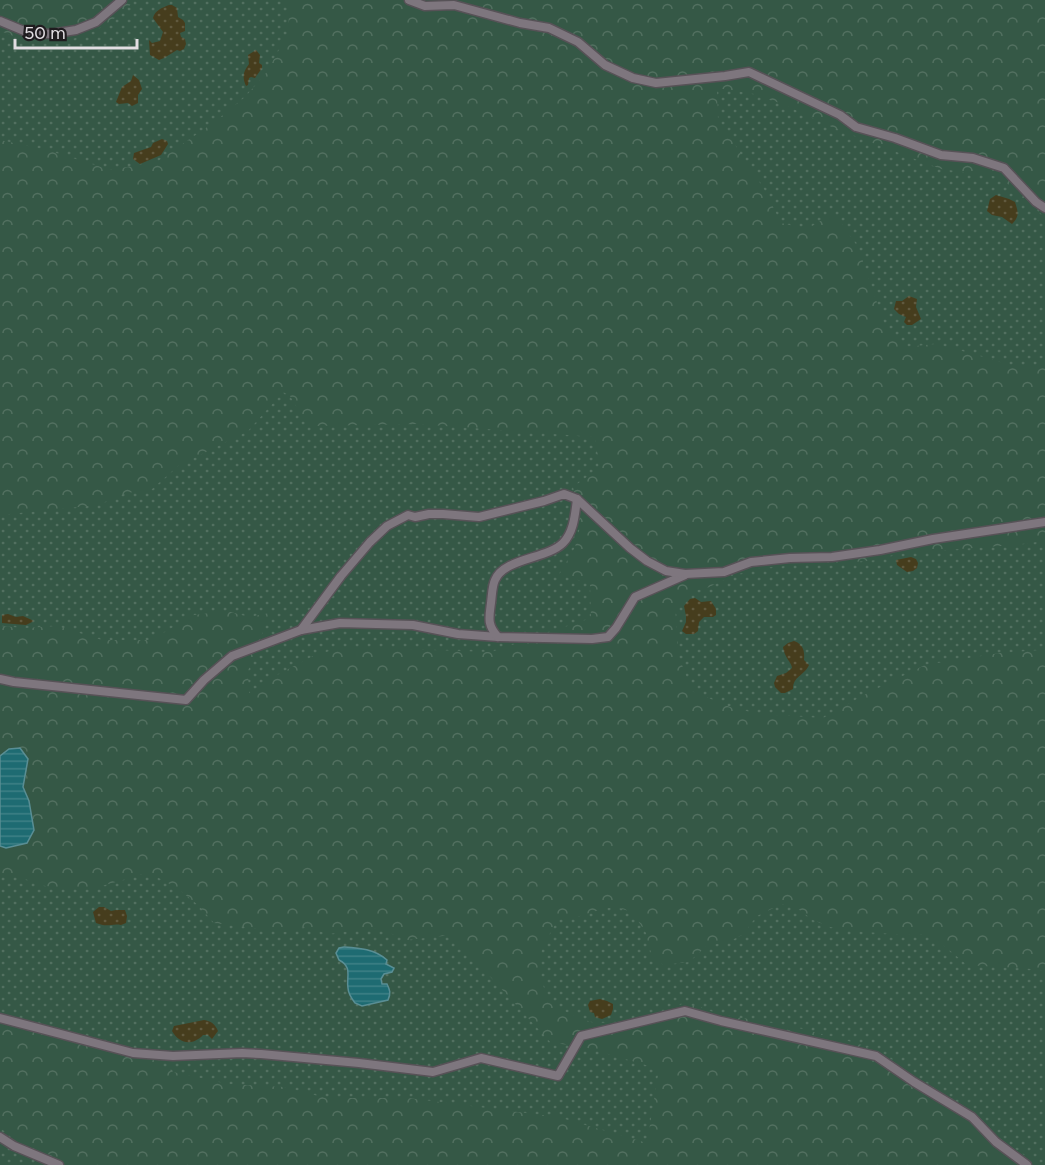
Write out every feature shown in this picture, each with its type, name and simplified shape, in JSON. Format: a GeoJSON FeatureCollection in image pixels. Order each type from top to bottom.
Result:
{"type":"FeatureCollection","features":[{"type":"Feature","properties":{"kind":"lane"},"geometry":{"type":"LineString","coordinates":[[0,21],[29,33],[51,34],[76,30],[96,22],[122,0]]}},
{"type":"Feature","properties":{"kind":"lane"},"geometry":{"type":"LineString","coordinates":[[409,0],[425,6],[454,5],[520,23],[549,28],[578,42],[605,65],[633,78],[656,83],[749,72],[840,116],[856,127],[941,155],[973,159],[1004,168],[1036,202],[1045,208]]}},
{"type":"Feature","properties":{"kind":"lane"},"geometry":{"type":"LineString","coordinates":[[301,630],[341,576],[370,542],[387,526],[408,515],[415,517],[443,514],[479,517],[564,494],[577,499],[647,561],[666,572],[685,574],[724,572],[752,562],[880,550],[933,538],[1045,522]]}},
{"type":"Feature","properties":{"kind":"lane"},"geometry":{"type":"LineString","coordinates":[[498,638],[492,630],[489,619],[494,580],[509,566],[561,545],[570,535],[577,499]]}},
{"type":"Feature","properties":{"kind":"lane"},"geometry":{"type":"LineString","coordinates":[[0,679],[186,700],[204,680],[232,656],[301,630],[340,623],[413,625],[458,634],[498,638],[592,639],[608,637],[635,597],[685,574]]}},
{"type":"Feature","properties":{"kind":"lane"},"geometry":{"type":"LineString","coordinates":[[0,1018],[134,1053],[173,1056],[261,1054],[433,1072],[481,1058],[558,1076],[580,1036],[685,1011],[876,1056],[972,1117],[996,1142],[1027,1165]]}},
{"type":"Feature","properties":{"kind":"lane"},"geometry":{"type":"LineString","coordinates":[[0,1137],[14,1146],[59,1165]]}},
{"type":"Feature","properties":{"kind":"green space"},"geometry":{"type":"Polygon","coordinates":[[[0,0],[727,0],[1045,113],[1045,1165],[0,1165],[0,0]]]}},
{"type":"Feature","properties":{"kind":"green space"},"geometry":{"type":"Polygon","coordinates":[[[0,0],[135,0],[115,18],[92,32],[67,40],[40,42],[0,31],[0,0]]]}},
{"type":"Feature","properties":{"kind":"green space"},"geometry":{"type":"Polygon","coordinates":[[[288,0],[1045,0],[1045,217],[1000,177],[941,169],[834,128],[785,105],[754,94],[717,88],[718,119],[764,189],[781,223],[807,229],[834,213],[858,247],[886,329],[906,347],[935,344],[1010,365],[1045,365],[1045,541],[906,553],[838,566],[820,563],[761,568],[735,575],[707,588],[692,591],[675,607],[679,657],[692,691],[730,707],[759,714],[823,718],[925,665],[1000,653],[1045,651],[1045,971],[967,965],[926,934],[906,935],[830,927],[813,920],[794,906],[782,904],[757,916],[746,933],[732,940],[705,947],[689,962],[663,965],[652,955],[646,933],[632,912],[619,908],[606,908],[557,921],[539,958],[539,972],[545,991],[562,1010],[594,1023],[617,1022],[663,1012],[682,1004],[700,1007],[719,1014],[791,1026],[881,1052],[918,1078],[973,1111],[995,1135],[1035,1165],[74,1165],[19,1142],[0,1128],[0,1011],[29,1021],[134,1048],[173,1072],[228,1084],[284,1087],[326,1098],[408,1098],[558,1117],[647,1143],[659,1069],[581,1046],[551,1043],[452,935],[407,940],[371,928],[329,934],[304,927],[284,932],[214,923],[198,905],[177,888],[157,877],[140,874],[98,887],[71,889],[45,886],[19,877],[0,875],[0,846],[6,848],[29,801],[23,787],[27,768],[9,749],[0,756],[0,626],[26,628],[57,626],[102,640],[151,640],[194,615],[227,611],[249,617],[270,613],[248,671],[249,693],[313,656],[343,647],[491,652],[591,618],[590,583],[559,575],[575,547],[581,523],[573,487],[599,468],[595,437],[417,424],[313,426],[299,411],[290,396],[283,392],[248,431],[178,466],[151,490],[126,493],[98,505],[0,515],[0,140],[47,150],[111,170],[158,161],[213,123],[245,97],[266,73],[289,32],[288,0]]]}},
{"type":"Feature","properties":{"kind":"sand"},"geometry":{"type":"Polygon","coordinates":[[[169,5],[177,8],[178,17],[185,23],[185,31],[180,33],[186,44],[184,49],[177,50],[159,60],[150,55],[149,40],[152,43],[160,41],[163,32],[153,18],[157,11],[169,5]]]}},
{"type":"Feature","properties":{"kind":"sand"},"geometry":{"type":"Polygon","coordinates":[[[256,50],[260,55],[259,63],[262,68],[255,78],[249,78],[246,86],[244,75],[249,64],[248,55],[256,50]]]}},
{"type":"Feature","properties":{"kind":"sand"},"geometry":{"type":"Polygon","coordinates":[[[133,75],[139,80],[142,89],[138,95],[138,103],[132,106],[128,103],[119,104],[116,102],[122,87],[131,81],[133,75]]]}},
{"type":"Feature","properties":{"kind":"sand"},"geometry":{"type":"Polygon","coordinates":[[[162,139],[168,144],[161,155],[140,164],[133,159],[134,153],[151,147],[153,143],[162,139]]]}},
{"type":"Feature","properties":{"kind":"sand"},"geometry":{"type":"Polygon","coordinates":[[[996,195],[1015,202],[1018,214],[1012,224],[987,211],[990,199],[996,195]]]}},
{"type":"Feature","properties":{"kind":"sand"},"geometry":{"type":"Polygon","coordinates":[[[909,296],[917,299],[916,307],[921,319],[912,325],[907,325],[904,322],[906,317],[894,309],[896,301],[902,301],[909,296]]]}},
{"type":"Feature","properties":{"kind":"sand"},"geometry":{"type":"Polygon","coordinates":[[[911,557],[918,563],[917,568],[913,571],[907,572],[897,565],[896,560],[911,557]]]}},
{"type":"Feature","properties":{"kind":"sand"},"geometry":{"type":"Polygon","coordinates":[[[695,598],[701,602],[711,601],[716,609],[716,615],[704,617],[699,622],[698,631],[694,634],[686,634],[682,631],[686,622],[684,606],[690,599],[695,598]]]}},
{"type":"Feature","properties":{"kind":"sand"},"geometry":{"type":"Polygon","coordinates":[[[8,614],[16,617],[23,616],[34,621],[26,625],[2,623],[2,615],[8,614]]]}},
{"type":"Feature","properties":{"kind":"sand"},"geometry":{"type":"Polygon","coordinates":[[[794,641],[801,646],[804,651],[804,660],[809,665],[795,681],[793,689],[781,693],[774,683],[777,676],[792,668],[783,647],[794,641]]]}},
{"type":"Feature","properties":{"kind":"sand"},"geometry":{"type":"Polygon","coordinates":[[[99,907],[111,911],[125,910],[126,923],[107,925],[96,923],[93,912],[99,907]]]}},
{"type":"Feature","properties":{"kind":"sand"},"geometry":{"type":"Polygon","coordinates":[[[600,999],[613,1004],[611,1015],[602,1019],[590,1012],[588,1005],[590,1001],[600,999]]]}},
{"type":"Feature","properties":{"kind":"sand"},"geometry":{"type":"Polygon","coordinates":[[[204,1020],[216,1026],[218,1031],[212,1039],[208,1035],[203,1035],[195,1041],[186,1042],[178,1039],[172,1031],[174,1026],[204,1020]]]}},
{"type":"Feature","properties":{"kind":"water"},"geometry":{"type":"Polygon","coordinates":[[[20,748],[28,759],[23,787],[29,801],[34,830],[27,843],[6,848],[0,846],[0,756],[9,749],[20,748]]]}},
{"type":"Feature","properties":{"kind":"water"},"geometry":{"type":"Polygon","coordinates":[[[339,948],[377,953],[387,960],[386,964],[394,968],[392,972],[384,974],[381,979],[382,984],[387,984],[389,988],[388,1000],[362,1006],[355,1003],[348,990],[346,966],[339,960],[336,953],[339,948]]]}}]}
